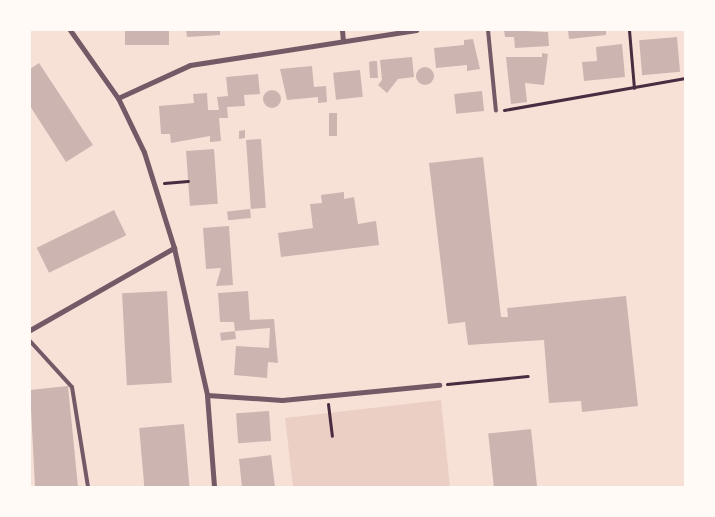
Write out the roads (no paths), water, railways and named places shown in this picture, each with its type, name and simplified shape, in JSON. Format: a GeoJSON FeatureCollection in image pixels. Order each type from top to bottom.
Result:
{"type":"FeatureCollection","features":[{"type":"Feature","properties":{"kind":"street"},"geometry":{"type":"LineString","coordinates":[[70,30],[118,98],[154,183],[174,248],[207,395],[214,487]]}},
{"type":"Feature","properties":{"kind":"street"},"geometry":{"type":"LineString","coordinates":[[342,30],[343,41]]}},
{"type":"Feature","properties":{"kind":"street"},"geometry":{"type":"LineString","coordinates":[[118,98],[190,65],[416,30]]}},
{"type":"Feature","properties":{"kind":"street"},"geometry":{"type":"LineString","coordinates":[[30,330],[174,248]]}},
{"type":"Feature","properties":{"kind":"street"},"geometry":{"type":"LineString","coordinates":[[207,395],[282,400],[439,385]]}},
{"type":"Feature","properties":{"kind":"lane"},"geometry":{"type":"LineString","coordinates":[[488,30],[496,111]]}},
{"type":"Feature","properties":{"kind":"lane"},"geometry":{"type":"LineString","coordinates":[[30,341],[72,387],[88,487]]}}]}
